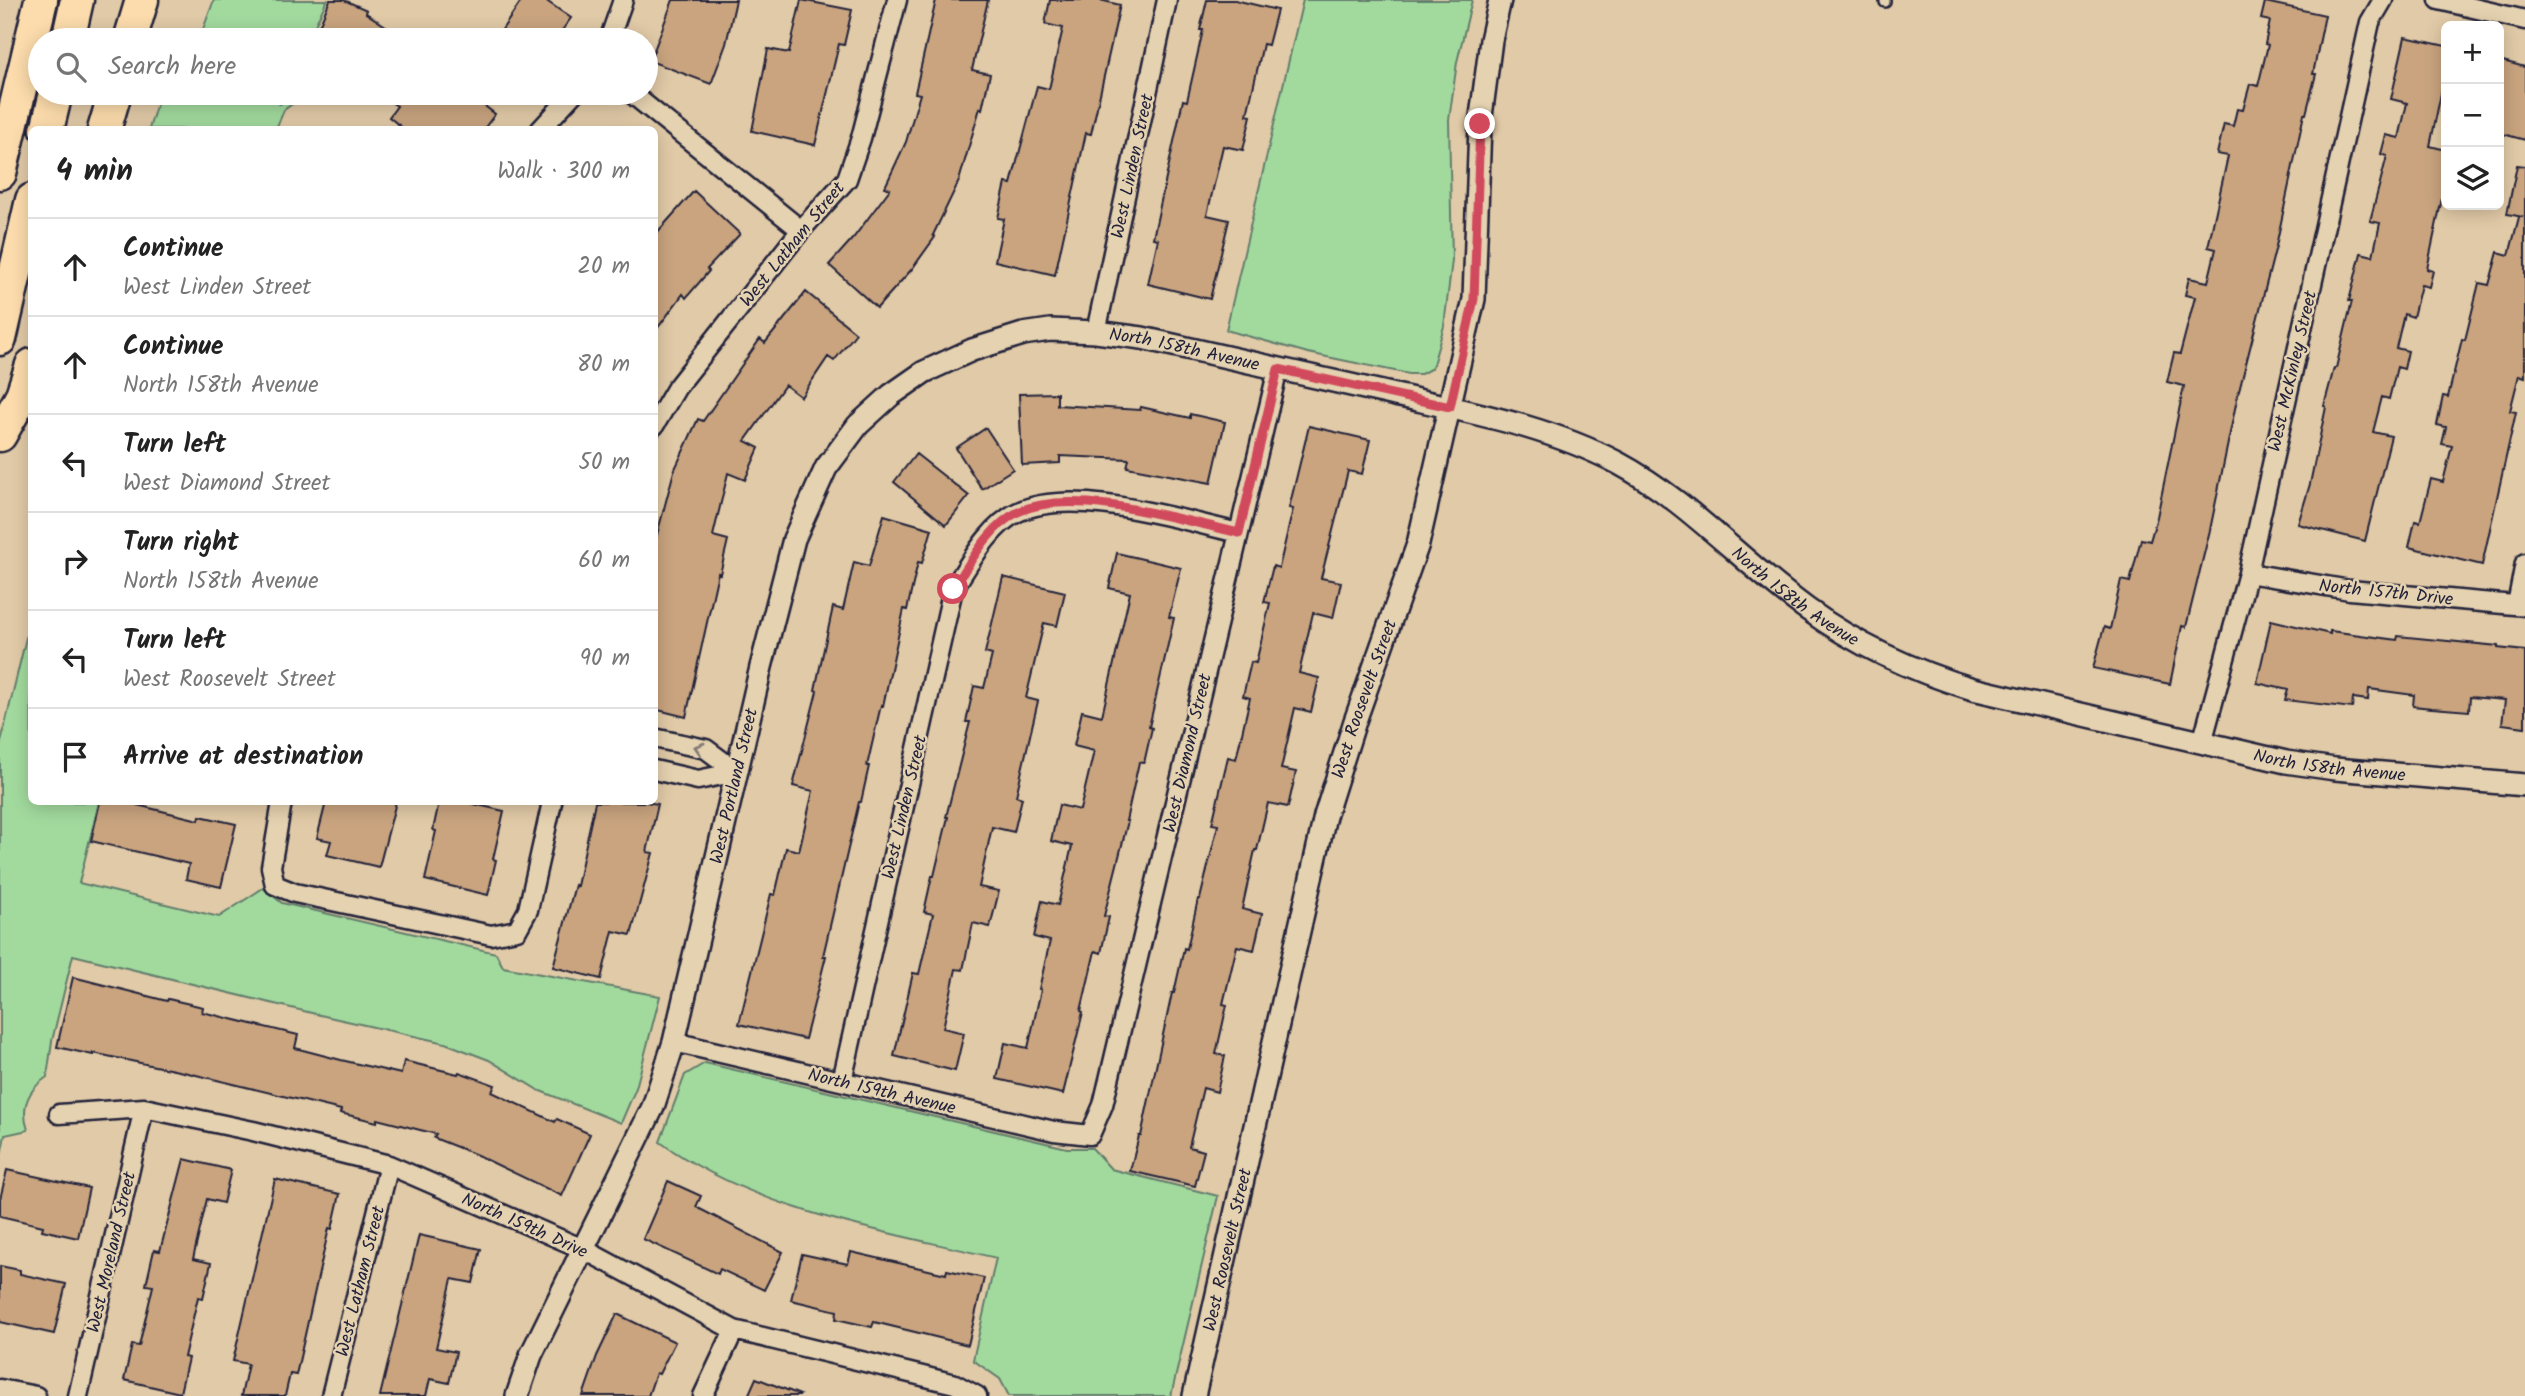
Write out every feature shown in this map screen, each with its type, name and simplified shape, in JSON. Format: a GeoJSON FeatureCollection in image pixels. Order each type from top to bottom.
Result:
{"type":"FeatureCollection","features":[{"type":"Feature","properties":{"kind":"highway"},"geometry":{"type":"LineString","coordinates":[[34,28],[41,0]]}},
{"type":"Feature","properties":{"kind":"highway"},"geometry":{"type":"LineString","coordinates":[[71,28],[77,0]]}},
{"type":"Feature","properties":{"kind":"highway"},"geometry":{"type":"LineString","coordinates":[[134,28],[142,0]]}},
{"type":"Feature","properties":{"kind":"highway"},"geometry":{"type":"LineString","coordinates":[[0,173],[28,55]]}},
{"type":"Feature","properties":{"kind":"highway"},"geometry":{"type":"LineString","coordinates":[[48,126],[53,105]]}},
{"type":"Feature","properties":{"kind":"highway"},"geometry":{"type":"LineString","coordinates":[[105,126],[111,105]]}},
{"type":"Feature","properties":{"kind":"highway"},"geometry":{"type":"LineString","coordinates":[[0,339],[28,217]]}},
{"type":"Feature","properties":{"kind":"highway"},"geometry":{"type":"LineString","coordinates":[[0,435],[21,398],[28,377]]}},
{"type":"Feature","properties":{"kind":"street"},"geometry":{"type":"LineString","coordinates":[[613,28],[623,0]]}},
{"type":"Feature","properties":{"kind":"street","name":"West Latham Street"},"geometry":{"type":"LineString","coordinates":[[658,419],[677,387],[801,230],[847,179],[861,138],[897,0]]}},
{"type":"Feature","properties":{"kind":"street","name":"West Linden Street"},"geometry":{"type":"LineString","coordinates":[[1096,332],[1167,0]]}},
{"type":"Feature","properties":{"kind":"street","name":"West Roosevelt Street"},"geometry":{"type":"LineString","coordinates":[[1194,1396],[1325,816],[1355,721],[1418,544],[1474,299],[1480,124],[1491,40],[1500,0]]}},
{"type":"Feature","properties":{"kind":"street","name":"West McKinley Street"},"geometry":{"type":"LineString","coordinates":[[2202,744],[2248,573],[2370,22],[2383,0]]}},
{"type":"Feature","properties":{"kind":"street"},"geometry":{"type":"LineString","coordinates":[[2439,0],[2525,20]]}},
{"type":"Feature","properties":{"kind":"street"},"geometry":{"type":"LineString","coordinates":[[544,126],[563,105]]}},
{"type":"Feature","properties":{"kind":"street"},"geometry":{"type":"LineString","coordinates":[[646,105],[801,230]]}},
{"type":"Feature","properties":{"kind":"street","name":"West Portland Street"},"geometry":{"type":"LineString","coordinates":[[517,1396],[531,1354],[653,1107],[674,1042],[761,667],[794,539],[826,468],[858,425],[891,395],[924,372],[972,350],[1023,334],[1050,330],[1096,332]]}},
{"type":"Feature","properties":{"kind":"street","name":"North 158th Avenue"},"geometry":{"type":"LineString","coordinates":[[1096,332],[1142,338],[1450,407],[1533,428],[1581,445],[1621,465],[1671,497],[1805,608],[1866,648],[1942,680],[2202,744],[2286,761],[2335,769],[2525,785]]}},
{"type":"Feature","properties":{"kind":"street","name":"West Diamond Street"},"geometry":{"type":"LineString","coordinates":[[1090,1135],[1103,1105],[1278,369]]}},
{"type":"Feature","properties":{"kind":"street","name":"West Linden Street"},"geometry":{"type":"LineString","coordinates":[[842,1081],[953,589],[984,541],[1017,513],[1056,502],[1110,505],[1239,533]]}},
{"type":"Feature","properties":{"kind":"street"},"geometry":{"type":"LineString","coordinates":[[2521,605],[2525,563]]}},
{"type":"Feature","properties":{"kind":"street","name":"North 157th Drive"},"geometry":{"type":"LineString","coordinates":[[2248,573],[2350,590],[2521,605]]}},
{"type":"Feature","properties":{"kind":"street"},"geometry":{"type":"LineString","coordinates":[[658,739],[706,748],[737,772]]}},
{"type":"Feature","properties":{"kind":"street"},"geometry":{"type":"LineString","coordinates":[[658,771],[698,780],[737,772]]}},
{"type":"Feature","properties":{"kind":"street"},"geometry":{"type":"LineString","coordinates":[[281,805],[271,867],[275,885],[295,893],[491,935],[517,930],[528,910],[551,805]]}},
{"type":"Feature","properties":{"kind":"street","name":"North 159th Avenue"},"geometry":{"type":"LineString","coordinates":[[674,1042],[1054,1131],[1090,1135]]}},
{"type":"Feature","properties":{"kind":"street","name":"North 159th Drive"},"geometry":{"type":"LineString","coordinates":[[59,1114],[144,1108],[253,1131],[390,1165],[583,1250],[734,1330],[955,1384],[977,1396]]}},
{"type":"Feature","properties":{"kind":"street","name":"West Moreland Street"},"geometry":{"type":"LineString","coordinates":[[78,1396],[144,1108]]}},
{"type":"Feature","properties":{"kind":"street","name":"West Latham Street"},"geometry":{"type":"LineString","coordinates":[[331,1396],[390,1165]]}},
{"type":"Feature","properties":{"kind":"street"},"geometry":{"type":"LineString","coordinates":[[703,1396],[734,1330]]}},
{"type":"Feature","properties":{"kind":"street"},"geometry":{"type":"LineString","coordinates":[[0,1389],[36,1396]]}},
{"type":"Feature","properties":{"kind":"green space"},"geometry":{"type":"Polygon","coordinates":[[[214,0],[327,0],[314,28],[204,28],[214,0]]]}},
{"type":"Feature","properties":{"kind":"green space"},"geometry":{"type":"Polygon","coordinates":[[[1303,0],[1472,0],[1457,62],[1449,120],[1452,260],[1444,326],[1432,368],[1421,374],[1409,374],[1308,353],[1226,330],[1303,0]]]}},
{"type":"Feature","properties":{"kind":"green space"},"geometry":{"type":"Polygon","coordinates":[[[156,105],[291,105],[284,110],[277,126],[150,126],[156,105]]]}},
{"type":"Feature","properties":{"kind":"green space"},"geometry":{"type":"Polygon","coordinates":[[[28,629],[28,805],[98,805],[79,883],[219,917],[263,888],[282,903],[496,953],[503,967],[660,996],[636,1088],[621,1123],[538,1090],[489,1060],[445,1043],[73,955],[52,1041],[47,1077],[27,1100],[25,1114],[28,1130],[5,1135],[0,1160],[0,746],[28,629]]]}},
{"type":"Feature","properties":{"kind":"green space"},"geometry":{"type":"Polygon","coordinates":[[[705,1063],[1067,1148],[1092,1148],[1111,1169],[1218,1196],[1171,1396],[1009,1396],[1000,1379],[973,1360],[996,1258],[822,1216],[779,1202],[698,1166],[660,1142],[685,1075],[705,1063]]]}},
{"type":"Feature","properties":{"kind":"building"},"geometry":{"type":"Polygon","coordinates":[[[330,0],[344,0],[367,10],[366,13],[389,28],[318,28],[330,0]]]}},
{"type":"Feature","properties":{"kind":"building"},"geometry":{"type":"Polygon","coordinates":[[[522,0],[545,0],[571,18],[564,28],[503,28],[522,0]]]}},
{"type":"Feature","properties":{"kind":"building"},"geometry":{"type":"Polygon","coordinates":[[[673,0],[736,0],[726,44],[711,84],[658,64],[658,40],[673,0]]]}},
{"type":"Feature","properties":{"kind":"building"},"geometry":{"type":"Polygon","coordinates":[[[801,0],[852,10],[844,45],[839,44],[815,145],[752,131],[768,49],[789,53],[801,0]]]}},
{"type":"Feature","properties":{"kind":"building"},"geometry":{"type":"Polygon","coordinates":[[[936,0],[988,0],[972,70],[990,74],[959,181],[933,235],[935,237],[912,269],[877,308],[829,265],[890,189],[885,187],[906,142],[920,94],[915,93],[936,0]]]}},
{"type":"Feature","properties":{"kind":"building"},"geometry":{"type":"Polygon","coordinates":[[[1050,0],[1100,0],[1120,5],[1091,134],[1086,133],[1055,275],[995,261],[1004,219],[998,218],[1006,183],[1011,184],[1037,86],[1049,89],[1063,28],[1045,24],[1050,0]]]}},
{"type":"Feature","properties":{"kind":"building"},"geometry":{"type":"Polygon","coordinates":[[[1207,0],[1235,0],[1277,10],[1268,45],[1263,44],[1247,115],[1251,116],[1243,150],[1223,146],[1207,215],[1229,220],[1210,299],[1148,284],[1158,239],[1153,238],[1183,100],[1187,101],[1207,0]]]}},
{"type":"Feature","properties":{"kind":"building"},"geometry":{"type":"Polygon","coordinates":[[[2265,2],[2325,15],[2313,74],[2316,74],[2304,114],[2276,246],[2237,399],[2210,530],[2186,627],[2182,626],[2170,684],[2093,668],[2104,627],[2110,629],[2121,580],[2130,582],[2141,539],[2150,541],[2157,517],[2184,386],[2167,382],[2174,353],[2180,354],[2195,297],[2185,295],[2189,278],[2208,282],[2216,249],[2208,247],[2228,156],[2217,154],[2224,124],[2233,126],[2237,109],[2243,110],[2250,84],[2258,86],[2268,45],[2265,44],[2270,21],[2261,19],[2265,2]]]}},
{"type":"Feature","properties":{"kind":"building"},"geometry":{"type":"Polygon","coordinates":[[[2405,37],[2441,45],[2441,94],[2430,146],[2441,149],[2441,203],[2427,269],[2433,271],[2429,287],[2421,285],[2413,317],[2404,314],[2396,348],[2408,351],[2404,369],[2397,367],[2389,399],[2382,397],[2373,432],[2391,436],[2365,541],[2298,524],[2310,484],[2326,407],[2324,406],[2336,368],[2361,253],[2373,256],[2380,223],[2370,221],[2387,156],[2381,154],[2386,135],[2399,138],[2407,103],[2391,99],[2405,37]]]}},
{"type":"Feature","properties":{"kind":"building"},"geometry":{"type":"Polygon","coordinates":[[[2504,61],[2525,67],[2525,140],[2504,134],[2504,61]]]}},
{"type":"Feature","properties":{"kind":"building"},"geometry":{"type":"Polygon","coordinates":[[[483,105],[495,114],[486,126],[400,126],[389,117],[397,106],[483,105]]]}},
{"type":"Feature","properties":{"kind":"building"},"geometry":{"type":"Polygon","coordinates":[[[2517,165],[2525,166],[2525,377],[2519,375],[2510,411],[2516,412],[2482,565],[2409,547],[2415,521],[2420,522],[2431,479],[2443,482],[2452,446],[2442,444],[2446,427],[2437,425],[2443,396],[2448,397],[2462,339],[2465,340],[2479,283],[2489,285],[2498,252],[2509,255],[2519,217],[2523,217],[2507,214],[2517,165]]]}},
{"type":"Feature","properties":{"kind":"building"},"geometry":{"type":"Polygon","coordinates":[[[694,191],[740,234],[707,269],[709,271],[686,298],[683,294],[658,328],[658,232],[694,191]]]}},
{"type":"Feature","properties":{"kind":"building"},"geometry":{"type":"Polygon","coordinates":[[[806,292],[856,333],[834,361],[828,357],[801,397],[785,385],[745,441],[759,448],[745,480],[728,473],[713,536],[728,540],[720,574],[718,573],[686,717],[658,710],[658,531],[674,471],[698,419],[703,421],[760,339],[765,343],[806,292]]]}},
{"type":"Feature","properties":{"kind":"building"},"geometry":{"type":"Polygon","coordinates":[[[1057,393],[1057,405],[1140,410],[1141,407],[1190,418],[1190,414],[1225,422],[1211,483],[1127,467],[1129,459],[1060,456],[1060,463],[1022,465],[1019,394],[1057,393]]]}},
{"type":"Feature","properties":{"kind":"building"},"geometry":{"type":"Polygon","coordinates":[[[1309,426],[1370,440],[1362,474],[1348,471],[1321,578],[1341,582],[1333,618],[1313,613],[1299,673],[1319,678],[1311,712],[1295,708],[1281,769],[1296,772],[1288,807],[1268,803],[1255,850],[1242,909],[1262,914],[1254,950],[1237,946],[1223,1004],[1227,1005],[1216,1054],[1225,1056],[1217,1092],[1203,1088],[1189,1147],[1204,1151],[1195,1186],[1130,1171],[1141,1136],[1172,993],[1184,948],[1187,949],[1218,825],[1212,824],[1228,757],[1236,759],[1250,698],[1243,696],[1251,662],[1256,663],[1270,603],[1264,602],[1273,566],[1279,568],[1293,509],[1289,508],[1309,426]]]}},
{"type":"Feature","properties":{"kind":"building"},"geometry":{"type":"Polygon","coordinates":[[[986,428],[1013,469],[982,489],[956,448],[986,428]]]}},
{"type":"Feature","properties":{"kind":"building"},"geometry":{"type":"Polygon","coordinates":[[[916,454],[969,496],[946,525],[894,482],[916,454]]]}},
{"type":"Feature","properties":{"kind":"building"},"geometry":{"type":"Polygon","coordinates":[[[884,515],[932,529],[922,563],[918,562],[907,610],[904,609],[805,1039],[739,1024],[771,894],[775,895],[786,848],[799,851],[813,791],[793,786],[817,691],[815,690],[833,607],[843,610],[854,562],[869,566],[884,515]]]}},
{"type":"Feature","properties":{"kind":"building"},"geometry":{"type":"Polygon","coordinates":[[[1117,553],[1181,568],[1169,617],[1174,618],[1149,727],[1152,728],[1144,763],[1139,762],[1128,821],[1104,916],[1109,917],[1101,953],[1095,951],[1063,1094],[997,1079],[1005,1043],[1028,1048],[1050,941],[1034,937],[1042,901],[1058,905],[1072,846],[1051,841],[1059,805],[1080,810],[1094,751],[1074,746],[1082,711],[1102,716],[1130,593],[1109,588],[1117,553]]]}},
{"type":"Feature","properties":{"kind":"building"},"geometry":{"type":"Polygon","coordinates":[[[1003,577],[1065,592],[1057,626],[1044,623],[1026,698],[1038,701],[1016,796],[1022,798],[1014,832],[992,827],[979,887],[999,891],[990,927],[973,923],[963,970],[956,969],[943,1028],[964,1033],[955,1071],[894,1056],[913,973],[919,974],[933,914],[924,912],[970,722],[966,722],[974,686],[984,688],[992,655],[985,653],[1003,577]]]}},
{"type":"Feature","properties":{"kind":"building"},"geometry":{"type":"Polygon","coordinates":[[[2271,620],[2330,634],[2330,631],[2397,640],[2398,636],[2525,651],[2525,727],[2502,724],[2505,700],[2470,697],[2469,711],[2413,706],[2414,695],[2369,689],[2368,700],[2353,698],[2352,708],[2285,700],[2288,690],[2257,683],[2271,620]]]}},
{"type":"Feature","properties":{"kind":"building"},"geometry":{"type":"Polygon","coordinates":[[[99,805],[137,805],[199,820],[200,816],[236,824],[221,887],[186,879],[189,864],[91,841],[99,805]]]}},
{"type":"Feature","properties":{"kind":"building"},"geometry":{"type":"Polygon","coordinates":[[[325,805],[395,805],[379,867],[327,855],[331,841],[317,838],[325,805]]]}},
{"type":"Feature","properties":{"kind":"building"},"geometry":{"type":"Polygon","coordinates":[[[438,805],[478,805],[504,811],[488,895],[425,880],[436,831],[433,830],[438,805]]]}},
{"type":"Feature","properties":{"kind":"building"},"geometry":{"type":"Polygon","coordinates":[[[594,805],[658,805],[647,852],[653,853],[631,935],[613,931],[601,979],[553,967],[575,885],[577,886],[594,805]]]}},
{"type":"Feature","properties":{"kind":"building"},"geometry":{"type":"Polygon","coordinates":[[[73,977],[167,1001],[168,999],[203,1007],[202,1012],[298,1035],[295,1048],[341,1060],[401,1074],[404,1061],[458,1074],[459,1072],[495,1085],[492,1092],[555,1122],[557,1119],[590,1134],[562,1196],[477,1155],[434,1138],[436,1134],[340,1113],[341,1110],[188,1073],[57,1047],[73,977]]]}},
{"type":"Feature","properties":{"kind":"building"},"geometry":{"type":"Polygon","coordinates":[[[184,1159],[231,1170],[223,1203],[207,1199],[193,1259],[211,1263],[203,1298],[198,1297],[184,1357],[188,1358],[180,1393],[124,1380],[132,1345],[139,1346],[153,1286],[146,1285],[154,1250],[160,1251],[184,1159]]]}},
{"type":"Feature","properties":{"kind":"building"},"geometry":{"type":"Polygon","coordinates":[[[7,1170],[89,1188],[78,1238],[0,1216],[0,1199],[7,1170]]]}},
{"type":"Feature","properties":{"kind":"building"},"geometry":{"type":"Polygon","coordinates":[[[275,1179],[340,1194],[332,1229],[329,1228],[296,1375],[290,1374],[285,1396],[241,1396],[248,1364],[233,1361],[275,1179]]]}},
{"type":"Feature","properties":{"kind":"building"},"geometry":{"type":"Polygon","coordinates":[[[668,1181],[701,1196],[696,1207],[783,1252],[764,1290],[720,1269],[718,1274],[643,1239],[668,1181]]]}},
{"type":"Feature","properties":{"kind":"building"},"geometry":{"type":"Polygon","coordinates":[[[419,1235],[481,1249],[473,1283],[452,1279],[436,1348],[456,1352],[449,1383],[430,1379],[426,1396],[380,1396],[419,1235]]]}},
{"type":"Feature","properties":{"kind":"building"},"geometry":{"type":"Polygon","coordinates":[[[851,1252],[946,1274],[947,1270],[984,1278],[968,1345],[874,1322],[872,1327],[836,1319],[837,1311],[791,1300],[802,1254],[848,1264],[851,1252]]]}},
{"type":"Feature","properties":{"kind":"building"},"geometry":{"type":"Polygon","coordinates":[[[0,1266],[20,1270],[20,1274],[66,1284],[54,1334],[0,1322],[0,1266]]]}},
{"type":"Feature","properties":{"kind":"building"},"geometry":{"type":"Polygon","coordinates":[[[617,1314],[675,1342],[659,1374],[656,1373],[648,1396],[583,1396],[597,1356],[617,1314]]]}},
{"type":"Feature","properties":{"kind":"building"},"geometry":{"type":"Polygon","coordinates":[[[756,1378],[800,1395],[748,1396],[756,1378]]]}},
{"type":"Feature","properties":{"kind":"route"},"geometry":{"type":"LineString","coordinates":[[953,589],[984,541],[1017,513],[1056,502],[1110,505],[1239,533],[1278,369],[1450,407],[1474,299],[1480,124]]}}]}
